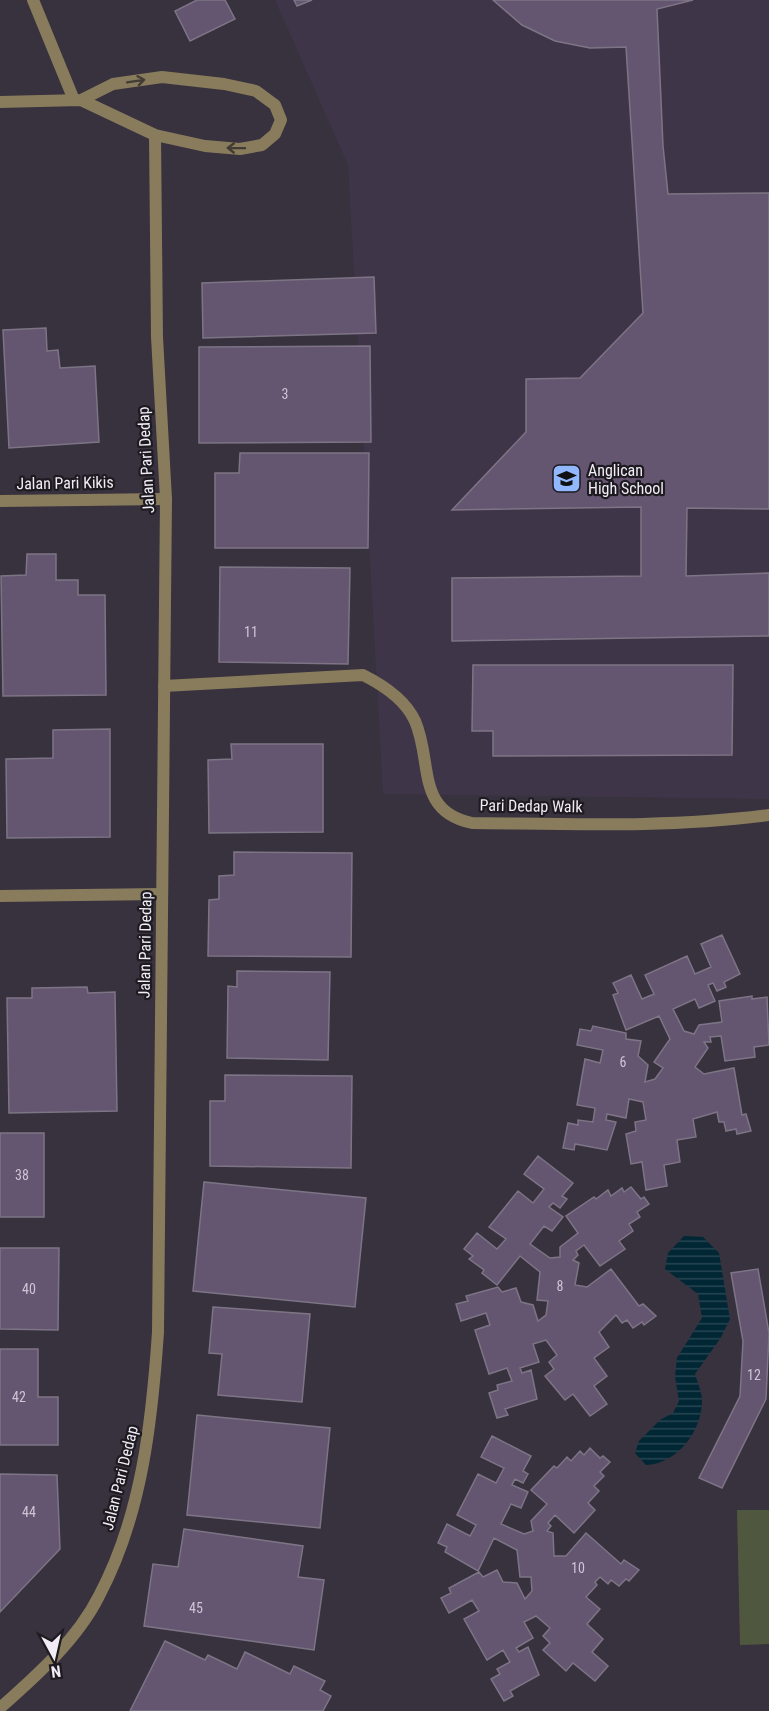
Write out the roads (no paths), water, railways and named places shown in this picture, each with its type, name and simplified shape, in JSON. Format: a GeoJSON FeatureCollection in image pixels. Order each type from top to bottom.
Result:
{"type":"FeatureCollection","features":[{"type":"Feature","properties":{"kind":"street"},"geometry":{"type":"LineString","coordinates":[[0,102],[77,100],[114,84],[162,77],[224,84],[256,92],[275,105],[281,120],[275,135],[262,145],[240,149],[205,146],[155,135],[77,100],[33,0]]}},
{"type":"Feature","properties":{"kind":"street","name":"Jalan Pari Dedap"},"geometry":{"type":"LineString","coordinates":[[0,1708],[67,1642],[99,1597],[128,1520],[148,1446],[158,1332],[166,499],[157,337],[155,135]]}},
{"type":"Feature","properties":{"kind":"street","name":"Jalan Pari Kikis"},"geometry":{"type":"LineString","coordinates":[[0,501],[166,499]]}},
{"type":"Feature","properties":{"kind":"street","name":"Pari Dedap Walk"},"geometry":{"type":"LineString","coordinates":[[164,686],[363,675],[389,691],[407,707],[419,733],[431,793],[441,808],[458,820],[472,823],[686,822],[769,815]]}},
{"type":"Feature","properties":{"kind":"street"},"geometry":{"type":"LineString","coordinates":[[0,896],[162,894]]}},
{"type":"Feature","properties":{"kind":"water"},"geometry":{"type":"Polygon","coordinates":[[[684,1236],[703,1237],[719,1253],[730,1319],[720,1339],[695,1374],[702,1401],[698,1424],[686,1444],[677,1452],[668,1459],[646,1465],[635,1453],[639,1441],[660,1420],[673,1413],[679,1401],[675,1376],[677,1358],[702,1318],[698,1294],[665,1269],[668,1253],[684,1236]]]}},
{"type":"Feature","properties":{"kind":"place","name":"Anglican High School"},"geometry":{"type":"Point","coordinates":[567,479]}}]}
